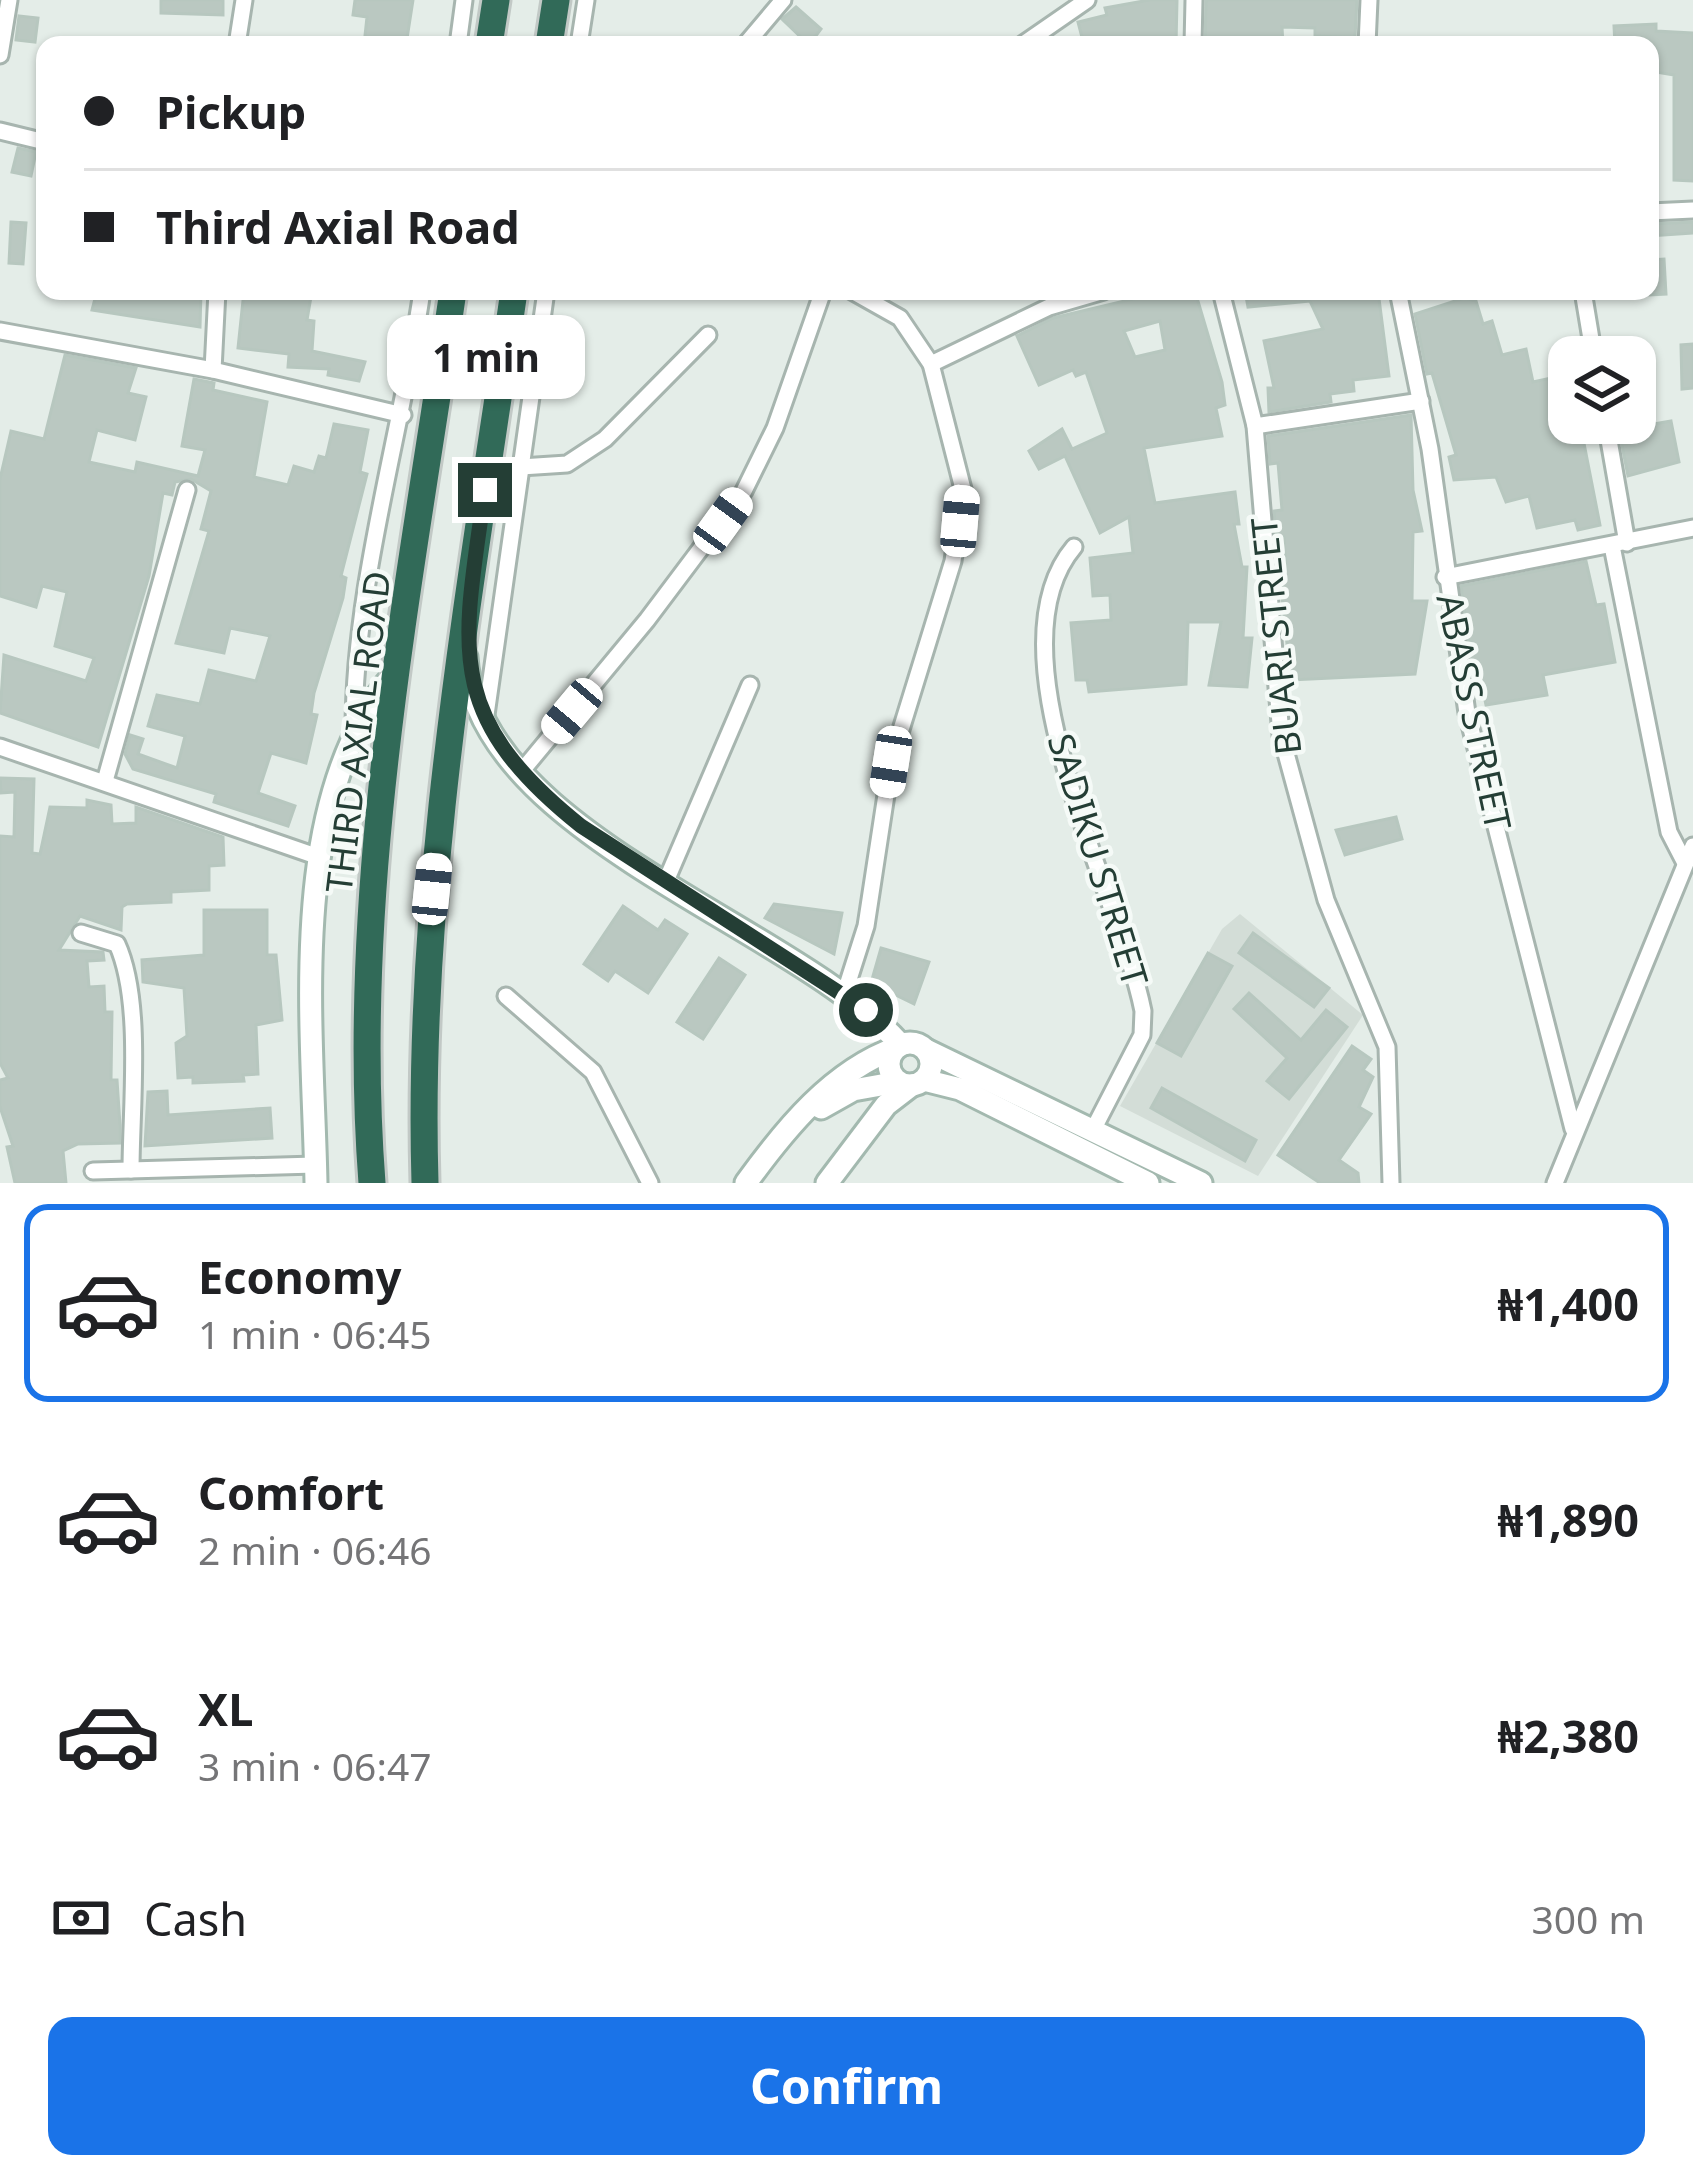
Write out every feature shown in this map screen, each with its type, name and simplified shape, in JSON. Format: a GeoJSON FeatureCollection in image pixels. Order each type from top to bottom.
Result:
{"type":"FeatureCollection","features":[{"type":"Feature","properties":{"kind":"highway"},"geometry":{"type":"LineString","coordinates":[[490,36],[496,0]]}},
{"type":"Feature","properties":{"kind":"highway"},"geometry":{"type":"LineString","coordinates":[[550,36],[556,0]]}},
{"type":"Feature","properties":{"kind":"highway","name":"THIRD AXIAL ROAD"},"geometry":{"type":"LineString","coordinates":[[371,1183],[369,991],[384,753],[452,300]]}},
{"type":"Feature","properties":{"kind":"highway"},"geometry":{"type":"LineString","coordinates":[[425,1183],[421,1070],[428,929],[513,300]]}},
{"type":"Feature","properties":{"kind":"street"},"geometry":{"type":"LineString","coordinates":[[0,55],[9,0]]}},
{"type":"Feature","properties":{"kind":"street"},"geometry":{"type":"LineString","coordinates":[[238,36],[244,0]]}},
{"type":"Feature","properties":{"kind":"street"},"geometry":{"type":"LineString","coordinates":[[459,36],[464,0]]}},
{"type":"Feature","properties":{"kind":"street"},"geometry":{"type":"LineString","coordinates":[[580,36],[586,0]]}},
{"type":"Feature","properties":{"kind":"street"},"geometry":{"type":"LineString","coordinates":[[753,36],[783,0]]}},
{"type":"Feature","properties":{"kind":"street"},"geometry":{"type":"LineString","coordinates":[[1035,36],[1088,0]]}},
{"type":"Feature","properties":{"kind":"street"},"geometry":{"type":"LineString","coordinates":[[1193,36],[1194,0]]}},
{"type":"Feature","properties":{"kind":"street"},"geometry":{"type":"LineString","coordinates":[[1367,36],[1369,0]]}},
{"type":"Feature","properties":{"kind":"street"},"geometry":{"type":"LineString","coordinates":[[0,131],[36,140]]}},
{"type":"Feature","properties":{"kind":"street"},"geometry":{"type":"LineString","coordinates":[[1659,212],[1693,210]]}},
{"type":"Feature","properties":{"kind":"street"},"geometry":{"type":"LineString","coordinates":[[213,370],[217,300]]}},
{"type":"Feature","properties":{"kind":"street"},"geometry":{"type":"LineString","coordinates":[[354,734],[365,594],[403,415],[421,300]]}},
{"type":"Feature","properties":{"kind":"street"},"geometry":{"type":"LineString","coordinates":[[486,718],[545,300]]}},
{"type":"Feature","properties":{"kind":"street"},"geometry":{"type":"LineString","coordinates":[[521,772],[647,620],[760,465],[820,300]]}},
{"type":"Feature","properties":{"kind":"street"},"geometry":{"type":"LineString","coordinates":[[844,994],[866,926],[891,762],[934,632],[960,521],[959,460],[931,364],[900,318],[868,300]]}},
{"type":"Feature","properties":{"kind":"street"},"geometry":{"type":"LineString","coordinates":[[931,364],[1046,300]]}},
{"type":"Feature","properties":{"kind":"street","name":"BUARI STREET"},"geometry":{"type":"LineString","coordinates":[[1223,300],[1255,426],[1281,735],[1326,901],[1388,1047],[1390,1183]]}},
{"type":"Feature","properties":{"kind":"street","name":"ABASS STREET"},"geometry":{"type":"LineString","coordinates":[[1399,300],[1421,401],[1466,713],[1573,1129]]}},
{"type":"Feature","properties":{"kind":"street"},"geometry":{"type":"LineString","coordinates":[[1584,300],[1590,336]]}},
{"type":"Feature","properties":{"kind":"street"},"geometry":{"type":"LineString","coordinates":[[0,331],[213,370],[403,415]]}},
{"type":"Feature","properties":{"kind":"street"},"geometry":{"type":"LineString","coordinates":[[521,467],[568,464],[605,439],[707,335]]}},
{"type":"Feature","properties":{"kind":"street"},"geometry":{"type":"LineString","coordinates":[[1255,426],[1421,401]]}},
{"type":"Feature","properties":{"kind":"street"},"geometry":{"type":"LineString","coordinates":[[1608,444],[1620,544],[1669,832],[1685,863]]}},
{"type":"Feature","properties":{"kind":"street"},"geometry":{"type":"LineString","coordinates":[[105,781],[187,490]]}},
{"type":"Feature","properties":{"kind":"street"},"geometry":{"type":"LineString","coordinates":[[1445,577],[1693,528]]}},
{"type":"Feature","properties":{"kind":"street","name":"SADIKU STREET"},"geometry":{"type":"LineString","coordinates":[[1074,548],[1058,565],[1042,652],[1082,827],[1144,1011],[1142,1034],[1093,1130]]}},
{"type":"Feature","properties":{"kind":"street"},"geometry":{"type":"LineString","coordinates":[[465,632],[467,667],[486,718],[521,772],[581,826],[844,994],[898,1047]]}},
{"type":"Feature","properties":{"kind":"street"},"geometry":{"type":"LineString","coordinates":[[93,1171],[315,1174],[316,856],[327,802],[354,734],[400,668]]}},
{"type":"Feature","properties":{"kind":"street"},"geometry":{"type":"LineString","coordinates":[[666,881],[750,685]]}},
{"type":"Feature","properties":{"kind":"street"},"geometry":{"type":"LineString","coordinates":[[0,747],[316,856]]}},
{"type":"Feature","properties":{"kind":"street"},"geometry":{"type":"LineString","coordinates":[[1555,1183],[1573,1129],[1693,846]]}},
{"type":"Feature","properties":{"kind":"street"},"geometry":{"type":"LineString","coordinates":[[81,932],[117,944],[124,960],[132,1061],[130,1170]]}},
{"type":"Feature","properties":{"kind":"street"},"geometry":{"type":"LineString","coordinates":[[506,996],[592,1072],[650,1183]]}},
{"type":"Feature","properties":{"kind":"street"},"geometry":{"type":"LineString","coordinates":[[746,1183],[842,1076],[913,1043],[1201,1183]]}},
{"type":"Feature","properties":{"kind":"street"},"geometry":{"type":"LineString","coordinates":[[898,1047],[888,1063],[911,1082]]}},
{"type":"Feature","properties":{"kind":"street"},"geometry":{"type":"LineString","coordinates":[[827,1183],[886,1105],[931,1067],[926,1050]]}},
{"type":"Feature","properties":{"kind":"street"},"geometry":{"type":"LineString","coordinates":[[782,1138],[853,1090],[911,1082],[960,1089],[1148,1183]]}},
{"type":"Feature","properties":{"kind":"shaded area"},"geometry":{"type":"Polygon","coordinates":[[[1240,914],[1363,1015],[1258,1176],[1120,1106],[1222,929],[1240,914]]]}},
{"type":"Feature","properties":{"kind":"building"},"geometry":{"type":"Polygon","coordinates":[[[161,0],[223,0],[223,15],[161,13],[161,0]]]}},
{"type":"Feature","properties":{"kind":"building"},"geometry":{"type":"Polygon","coordinates":[[[355,0],[413,0],[407,36],[365,36],[367,17],[353,15],[355,0]]]}},
{"type":"Feature","properties":{"kind":"building"},"geometry":{"type":"Polygon","coordinates":[[[1177,0],[1176,36],[1082,36],[1078,22],[1107,15],[1105,8],[1177,0]]]}},
{"type":"Feature","properties":{"kind":"building"},"geometry":{"type":"Polygon","coordinates":[[[1206,0],[1357,0],[1355,36],[1315,36],[1315,28],[1282,27],[1282,36],[1205,36],[1206,0]]]}},
{"type":"Feature","properties":{"kind":"building"},"geometry":{"type":"Polygon","coordinates":[[[796,7],[821,29],[816,36],[800,36],[782,19],[796,7]]]}},
{"type":"Feature","properties":{"kind":"building"},"geometry":{"type":"Polygon","coordinates":[[[19,16],[38,18],[35,42],[16,40],[19,16]]]}},
{"type":"Feature","properties":{"kind":"building"},"geometry":{"type":"Polygon","coordinates":[[[1656,24],[1656,31],[1693,33],[1693,181],[1674,180],[1674,75],[1659,72],[1659,36],[1615,36],[1614,26],[1656,24]]]}},
{"type":"Feature","properties":{"kind":"building"},"geometry":{"type":"Polygon","coordinates":[[[18,148],[36,152],[31,176],[12,172],[18,148]]]}},
{"type":"Feature","properties":{"kind":"building"},"geometry":{"type":"Polygon","coordinates":[[[11,222],[26,223],[23,264],[9,263],[11,222]]]}},
{"type":"Feature","properties":{"kind":"building"},"geometry":{"type":"Polygon","coordinates":[[[1693,222],[1693,233],[1659,235],[1659,224],[1693,222]]]}},
{"type":"Feature","properties":{"kind":"building"},"geometry":{"type":"Polygon","coordinates":[[[1659,259],[1664,259],[1666,294],[1659,294],[1659,259]]]}},
{"type":"Feature","properties":{"kind":"building"},"geometry":{"type":"Polygon","coordinates":[[[95,300],[201,300],[200,327],[92,310],[95,300]]]}},
{"type":"Feature","properties":{"kind":"building"},"geometry":{"type":"Polygon","coordinates":[[[243,300],[310,300],[307,320],[314,321],[312,351],[365,362],[359,381],[328,375],[329,369],[288,367],[289,354],[238,348],[243,300]]]}},
{"type":"Feature","properties":{"kind":"building"},"geometry":{"type":"Polygon","coordinates":[[[1129,300],[1198,300],[1222,382],[1225,405],[1216,408],[1222,436],[1144,448],[1155,503],[1235,492],[1239,524],[1234,524],[1242,567],[1247,567],[1243,638],[1252,638],[1247,687],[1209,685],[1221,622],[1188,622],[1186,684],[1089,692],[1087,680],[1076,680],[1071,623],[1111,620],[1110,595],[1093,596],[1090,558],[1133,553],[1129,517],[1100,533],[1065,456],[1039,469],[1029,451],[1062,429],[1072,449],[1107,433],[1086,372],[1076,376],[1073,370],[1039,385],[1017,336],[1053,318],[1129,300]],[[1160,321],[1124,331],[1135,357],[1165,350],[1160,321]]]}},
{"type":"Feature","properties":{"kind":"building"},"geometry":{"type":"Polygon","coordinates":[[[1247,300],[1379,300],[1389,376],[1353,380],[1354,391],[1330,394],[1331,402],[1269,412],[1268,388],[1274,388],[1264,341],[1323,329],[1310,301],[1248,307],[1247,300]]]}},
{"type":"Feature","properties":{"kind":"building"},"geometry":{"type":"Polygon","coordinates":[[[1458,300],[1476,301],[1483,324],[1492,321],[1502,355],[1526,349],[1533,382],[1548,379],[1548,444],[1584,444],[1600,525],[1578,530],[1575,520],[1537,528],[1529,496],[1506,502],[1496,477],[1454,480],[1449,457],[1456,455],[1432,373],[1427,374],[1415,314],[1458,300]]]}},
{"type":"Feature","properties":{"kind":"building"},"geometry":{"type":"Polygon","coordinates":[[[1693,344],[1693,388],[1682,389],[1681,345],[1693,344]]]}},
{"type":"Feature","properties":{"kind":"building"},"geometry":{"type":"Polygon","coordinates":[[[65,355],[136,368],[128,393],[146,397],[135,440],[97,430],[89,462],[135,472],[137,462],[198,476],[205,450],[182,446],[194,379],[214,383],[213,390],[267,402],[254,477],[288,485],[294,466],[314,472],[319,456],[326,458],[334,424],[368,430],[360,472],[367,474],[341,576],[346,578],[343,598],[314,693],[311,714],[317,715],[306,763],[271,753],[258,793],[295,806],[288,826],[214,802],[216,794],[133,769],[125,754],[130,735],[143,739],[138,754],[177,768],[185,736],[148,726],[157,695],[200,704],[209,670],[256,681],[270,636],[230,628],[224,653],[176,643],[209,531],[201,529],[211,491],[191,479],[175,482],[172,495],[163,493],[149,576],[98,747],[0,713],[4,655],[86,681],[94,658],[55,646],[67,592],[42,586],[36,607],[0,596],[0,479],[11,431],[44,439],[65,355]]]}},
{"type":"Feature","properties":{"kind":"building"},"geometry":{"type":"Polygon","coordinates":[[[1411,415],[1413,490],[1422,531],[1413,532],[1412,601],[1427,601],[1415,674],[1291,680],[1279,571],[1286,570],[1284,537],[1276,537],[1274,511],[1282,510],[1278,463],[1270,464],[1268,436],[1411,415]]]}},
{"type":"Feature","properties":{"kind":"building"},"geometry":{"type":"Polygon","coordinates":[[[1671,421],[1679,462],[1628,476],[1622,444],[1656,444],[1656,424],[1671,421]]]}},
{"type":"Feature","properties":{"kind":"building"},"geometry":{"type":"Polygon","coordinates":[[[1586,561],[1596,605],[1604,604],[1615,662],[1543,675],[1547,695],[1486,705],[1477,663],[1472,664],[1461,586],[1586,561]]]}},
{"type":"Feature","properties":{"kind":"building"},"geometry":{"type":"Polygon","coordinates":[[[0,778],[34,779],[32,853],[40,854],[50,807],[87,808],[87,800],[111,805],[112,824],[136,823],[136,807],[223,837],[224,865],[209,866],[209,890],[171,892],[171,902],[127,904],[122,907],[121,930],[80,916],[59,950],[103,952],[104,960],[87,961],[89,987],[104,986],[105,1012],[112,1012],[111,1080],[117,1080],[120,1125],[120,1143],[78,1144],[63,1151],[66,1183],[15,1183],[7,1147],[13,1146],[0,1107],[0,1080],[8,1078],[0,1063],[0,836],[14,837],[15,792],[1,793],[0,778]]]}},
{"type":"Feature","properties":{"kind":"building"},"geometry":{"type":"Polygon","coordinates":[[[1396,817],[1402,839],[1345,855],[1336,830],[1396,817]]]}},
{"type":"Feature","properties":{"kind":"building"},"geometry":{"type":"Polygon","coordinates":[[[774,904],[842,913],[834,954],[765,918],[774,904]]]}},
{"type":"Feature","properties":{"kind":"building"},"geometry":{"type":"Polygon","coordinates":[[[623,906],[658,930],[665,920],[687,934],[648,993],[615,971],[608,981],[584,964],[623,906]]]}},
{"type":"Feature","properties":{"kind":"building"},"geometry":{"type":"Polygon","coordinates":[[[204,910],[267,910],[267,955],[276,955],[282,1020],[256,1025],[258,1074],[243,1075],[244,1081],[193,1083],[193,1077],[178,1078],[176,1043],[187,1036],[184,988],[143,982],[142,960],[204,955],[204,910]]]}},
{"type":"Feature","properties":{"kind":"building"},"geometry":{"type":"Polygon","coordinates":[[[1253,933],[1329,988],[1314,1007],[1239,953],[1253,933]]]}},
{"type":"Feature","properties":{"kind":"building"},"geometry":{"type":"Polygon","coordinates":[[[881,948],[929,962],[914,1004],[871,983],[881,948]]]}},
{"type":"Feature","properties":{"kind":"building"},"geometry":{"type":"Polygon","coordinates":[[[1208,953],[1232,966],[1181,1056],[1157,1043],[1208,953]]]}},
{"type":"Feature","properties":{"kind":"building"},"geometry":{"type":"Polygon","coordinates":[[[719,958],[745,975],[703,1039],[677,1022],[719,958]]]}},
{"type":"Feature","properties":{"kind":"building"},"geometry":{"type":"Polygon","coordinates":[[[1249,993],[1301,1040],[1326,1010],[1347,1027],[1289,1099],[1267,1081],[1287,1058],[1234,1009],[1249,993]]]}},
{"type":"Feature","properties":{"kind":"building"},"geometry":{"type":"Polygon","coordinates":[[[1352,1046],[1371,1059],[1363,1070],[1373,1077],[1359,1107],[1371,1114],[1339,1160],[1358,1173],[1359,1183],[1320,1183],[1278,1155],[1352,1046]]]}},
{"type":"Feature","properties":{"kind":"building"},"geometry":{"type":"Polygon","coordinates":[[[1162,1088],[1256,1140],[1245,1161],[1151,1108],[1162,1088]]]}},
{"type":"Feature","properties":{"kind":"building"},"geometry":{"type":"Polygon","coordinates":[[[167,1091],[168,1115],[270,1108],[272,1138],[145,1146],[148,1092],[167,1091]]]}},
{"type":"Feature","properties":{"kind":"route"},"geometry":{"type":"LineString","coordinates":[[485,490],[465,632],[472,689],[498,743],[544,796],[581,826],[866,1010]]}}]}
